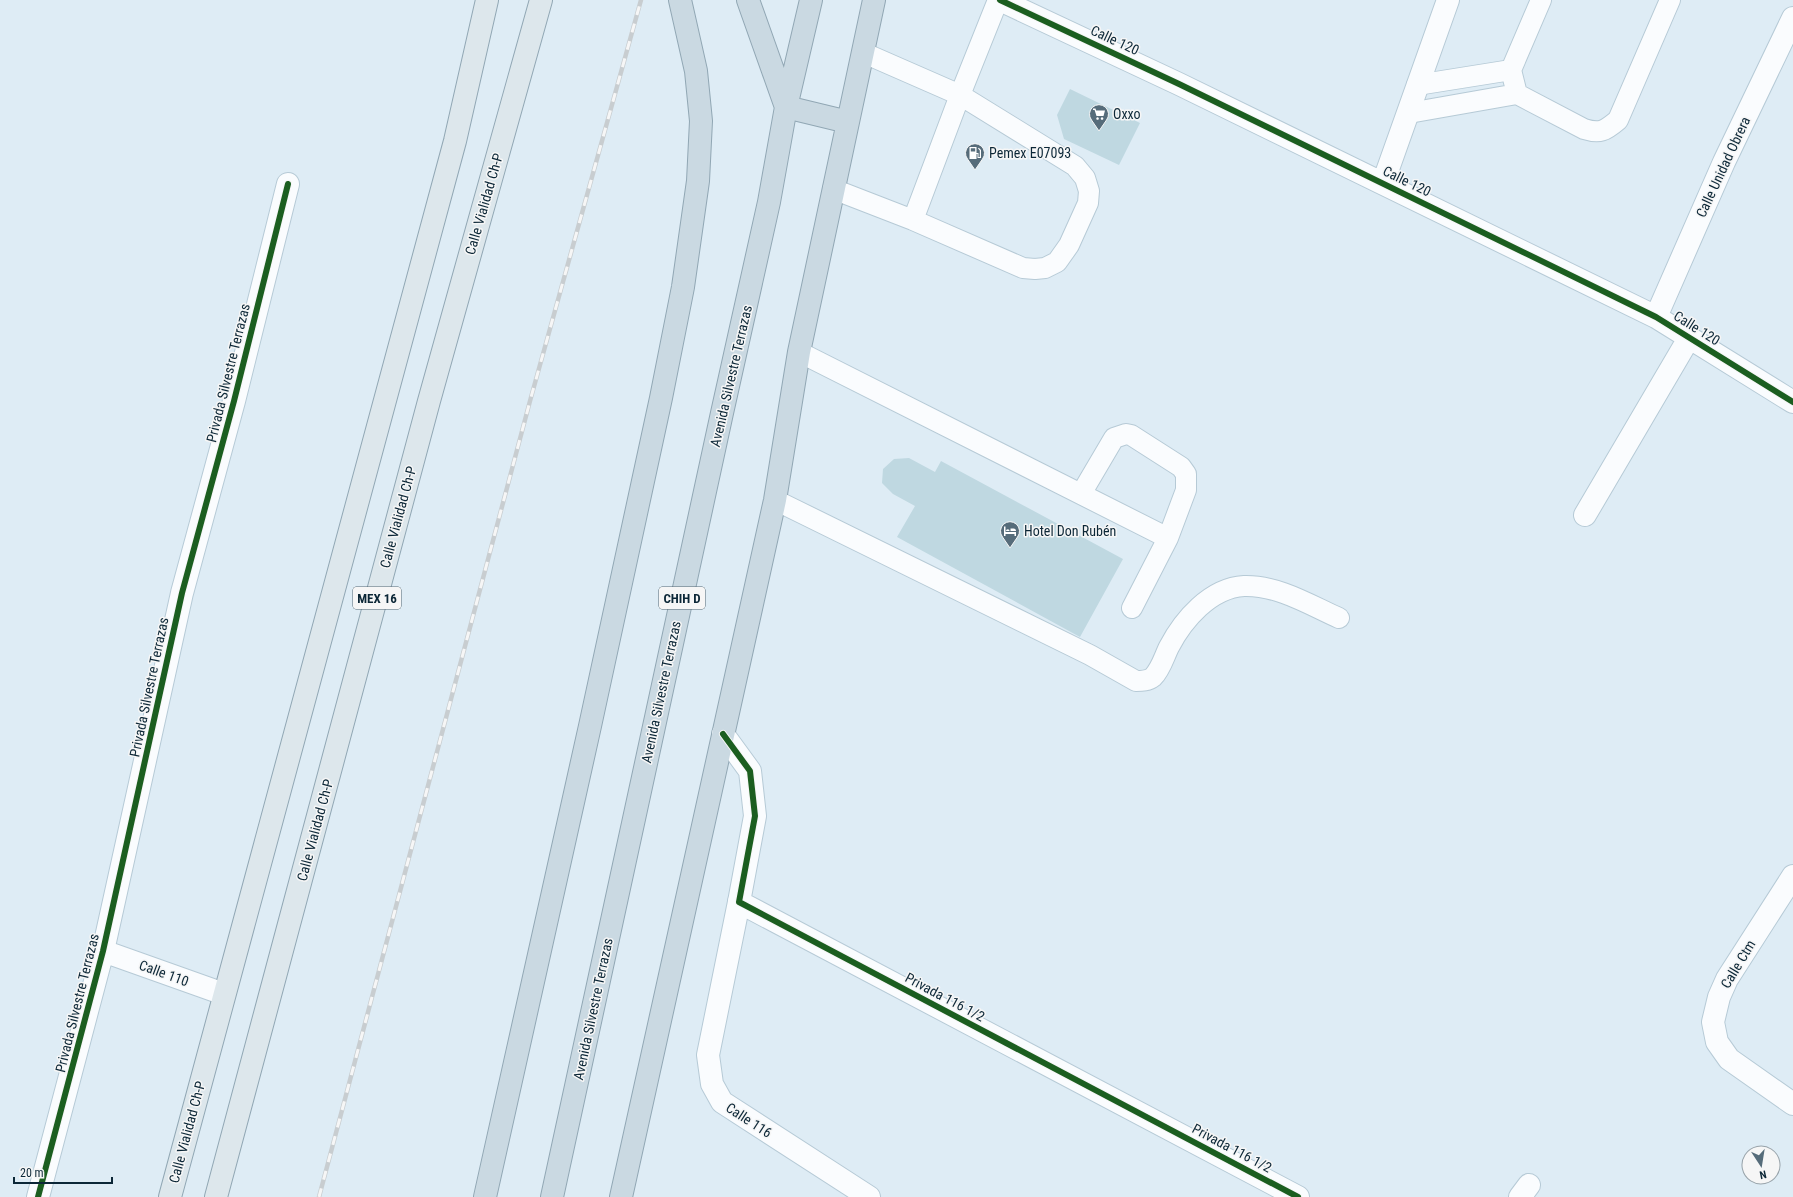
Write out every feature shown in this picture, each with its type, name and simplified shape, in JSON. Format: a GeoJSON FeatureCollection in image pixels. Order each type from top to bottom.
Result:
{"type":"FeatureCollection","features":[{"type":"Feature","properties":{"kind":"highway"},"geometry":{"type":"LineString","coordinates":[[485,1197],[661,398],[683,287],[698,181],[701,121],[696,71],[680,0]]}},
{"type":"Feature","properties":{"kind":"highway"},"geometry":{"type":"LineString","coordinates":[[748,0],[786,107],[848,122]]}},
{"type":"Feature","properties":{"kind":"highway","name":"Avenida Silvestre Terrazas"},"geometry":{"type":"LineString","coordinates":[[552,1197],[769,202],[786,107],[811,0]]}},
{"type":"Feature","properties":{"kind":"highway"},"geometry":{"type":"LineString","coordinates":[[621,1197],[775,500],[799,352],[833,189],[864,53],[874,0]]}},
{"type":"Feature","properties":{"kind":"main road","name":"Calle Vialidad Ch-P"},"geometry":{"type":"LineString","coordinates":[[170,1197],[455,141],[488,0]]}},
{"type":"Feature","properties":{"kind":"main road","name":"Calle Vialidad Ch-P"},"geometry":{"type":"LineString","coordinates":[[216,1197],[427,409],[541,0]]}},
{"type":"Feature","properties":{"kind":"street","name":"Calle 120"},"geometry":{"type":"LineString","coordinates":[[999,0],[1383,182],[1656,317],[1793,402]]}},
{"type":"Feature","properties":{"kind":"street"},"geometry":{"type":"LineString","coordinates":[[1383,182],[1448,0]]}},
{"type":"Feature","properties":{"kind":"street","name":"Calle Unidad Obrera"},"geometry":{"type":"LineString","coordinates":[[1656,317],[1724,162],[1793,18]]}},
{"type":"Feature","properties":{"kind":"street","name":"Privada Silvestre Terrazas"},"geometry":{"type":"LineString","coordinates":[[38,1197],[103,951],[182,593],[234,401],[288,184]]}},
{"type":"Feature","properties":{"kind":"street"},"geometry":{"type":"LineString","coordinates":[[1585,515],[1689,338]]}},
{"type":"Feature","properties":{"kind":"street"},"geometry":{"type":"LineString","coordinates":[[724,734],[750,772],[755,816],[739,902]]}},
{"type":"Feature","properties":{"kind":"street","name":"Calle Ctm"},"geometry":{"type":"LineString","coordinates":[[1793,876],[1727,979],[1718,997],[1713,1022],[1717,1042],[1729,1059],[1793,1104]]}},
{"type":"Feature","properties":{"kind":"street","name":"Calle 116"},"geometry":{"type":"LineString","coordinates":[[739,902],[708,1056],[712,1084],[722,1102],[869,1197]]}},
{"type":"Feature","properties":{"kind":"street","name":"Privada 116 1/2"},"geometry":{"type":"LineString","coordinates":[[739,902],[1298,1197]]}},
{"type":"Feature","properties":{"kind":"street","name":"Calle 110"},"geometry":{"type":"LineString","coordinates":[[103,951],[224,994]]}},
{"type":"Feature","properties":{"kind":"lane"},"geometry":{"type":"LineString","coordinates":[[913,220],[960,95],[999,0]]}},
{"type":"Feature","properties":{"kind":"lane"},"geometry":{"type":"LineString","coordinates":[[1517,94],[1511,70],[1541,0]]}},
{"type":"Feature","properties":{"kind":"lane"},"geometry":{"type":"LineString","coordinates":[[1408,113],[1517,94],[1584,129],[1594,132],[1606,130],[1618,120],[1670,0]]}},
{"type":"Feature","properties":{"kind":"lane"},"geometry":{"type":"LineString","coordinates":[[833,189],[913,220],[1023,268],[1045,268],[1057,262],[1069,245],[1088,202],[1089,191],[1085,178],[1075,166],[960,95],[864,53]]}},
{"type":"Feature","properties":{"kind":"lane"},"geometry":{"type":"LineString","coordinates":[[1417,85],[1511,70]]}},
{"type":"Feature","properties":{"kind":"lane"},"geometry":{"type":"LineString","coordinates":[[799,352],[1168,538]]}},
{"type":"Feature","properties":{"kind":"lane"},"geometry":{"type":"LineString","coordinates":[[1081,494],[1114,438],[1126,434],[1131,435],[1181,467],[1186,474],[1186,490],[1168,538],[1132,608]]}},
{"type":"Feature","properties":{"kind":"lane"},"geometry":{"type":"LineString","coordinates":[[775,500],[1090,655],[1136,681],[1144,682],[1152,678],[1158,671],[1180,628],[1191,614],[1206,601],[1226,590],[1244,586],[1262,588],[1284,594],[1339,618]]}},
{"type":"Feature","properties":{"kind":"building","name":"Oxxo"},"geometry":{"type":"Polygon","coordinates":[[[1070,89],[1140,123],[1119,165],[1064,139],[1057,115],[1070,89]]]}},
{"type":"Feature","properties":{"kind":"building","name":"Hotel Don Rubén"},"geometry":{"type":"Polygon","coordinates":[[[909,458],[935,472],[941,461],[1123,559],[1080,637],[897,537],[915,506],[893,494],[882,483],[883,469],[894,459],[909,458]]]}},
{"type":"Feature","properties":{"kind":"railway"},"geometry":{"type":"LineString","coordinates":[[319,1197],[530,401],[641,0]]}},
{"type":"Feature","properties":{"kind":"cycle path"},"geometry":{"type":"LineString","coordinates":[[1000,0],[1179,84],[1656,317],[1793,402]]}},
{"type":"Feature","properties":{"kind":"cycle path"},"geometry":{"type":"LineString","coordinates":[[38,1197],[103,951],[182,593],[234,401],[288,184]]}},
{"type":"Feature","properties":{"kind":"cycle path"},"geometry":{"type":"LineString","coordinates":[[723,734],[750,771],[755,816],[739,902],[1298,1197]]}},
{"type":"Feature","properties":{"kind":"place","name":"Oxxo"},"geometry":{"type":"Point","coordinates":[1099,131]}},
{"type":"Feature","properties":{"kind":"place","name":"Pemex E07093"},"geometry":{"type":"Point","coordinates":[975,170]}},
{"type":"Feature","properties":{"kind":"place","name":"Hotel Don Rubén"},"geometry":{"type":"Point","coordinates":[1010,548]}}]}
